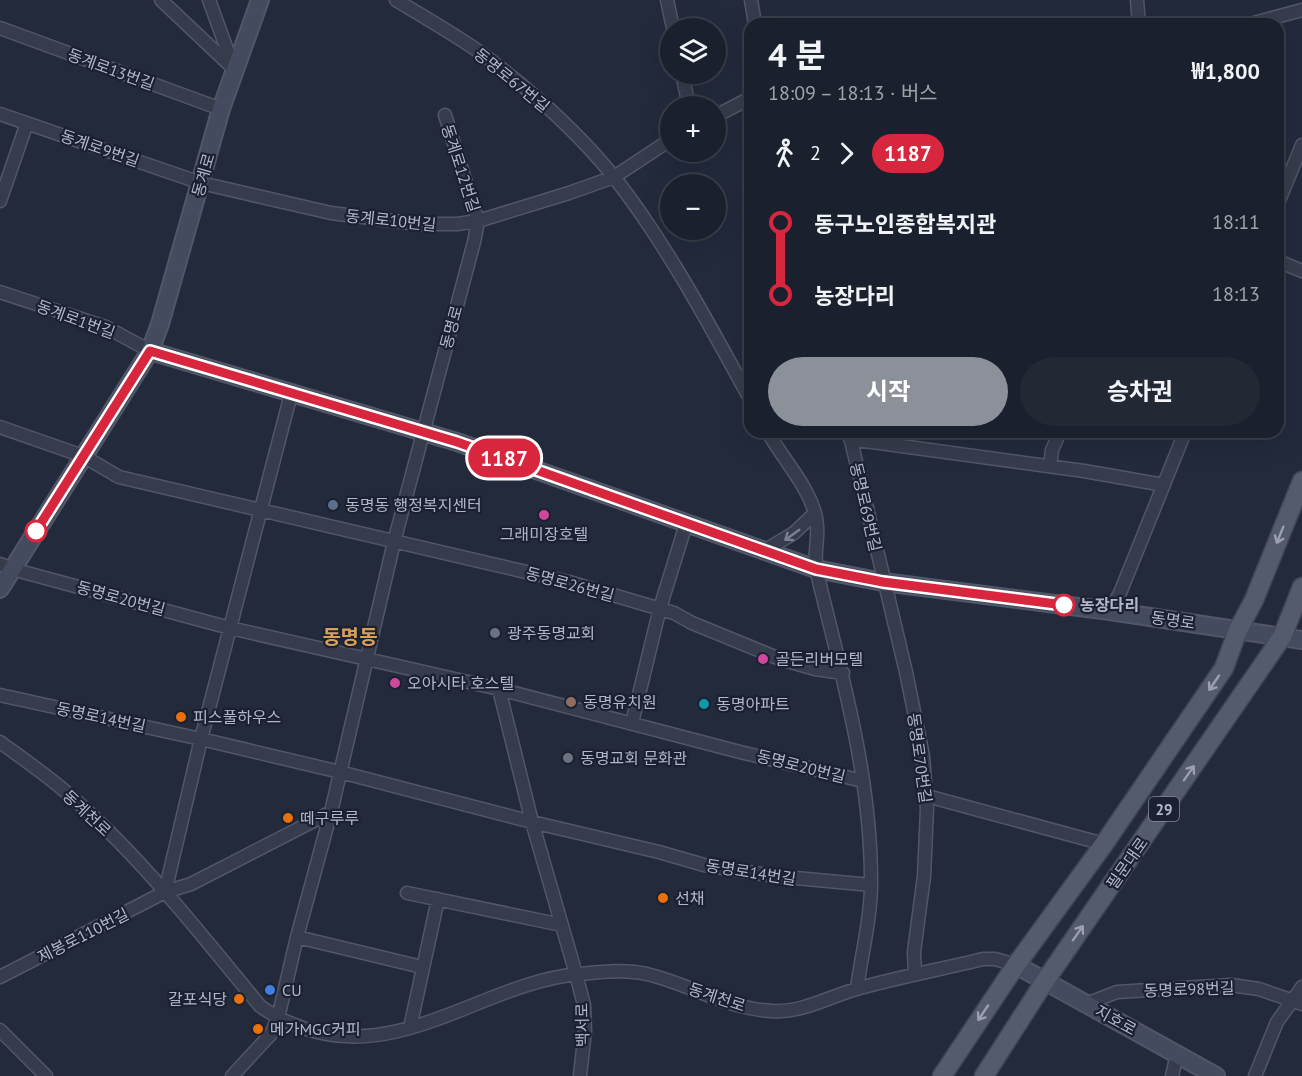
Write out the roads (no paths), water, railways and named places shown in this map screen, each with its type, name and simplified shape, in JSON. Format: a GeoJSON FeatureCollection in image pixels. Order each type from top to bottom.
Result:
{"type":"FeatureCollection","features":[{"type":"Feature","properties":{"kind":"main road","name":"필문대로"},"geometry":{"type":"LineString","coordinates":[[942,1076],[1016,965],[1104,844],[1224,668],[1302,481]]}},
{"type":"Feature","properties":{"kind":"main road","name":"필문대로"},"geometry":{"type":"LineString","coordinates":[[984,1076],[1045,981],[1282,637],[1302,587]]}},
{"type":"Feature","properties":{"kind":"street"},"geometry":{"type":"LineString","coordinates":[[161,0],[235,70]]}},
{"type":"Feature","properties":{"kind":"street"},"geometry":{"type":"LineString","coordinates":[[209,0],[235,70]]}},
{"type":"Feature","properties":{"kind":"street","name":"동계로"},"geometry":{"type":"LineString","coordinates":[[150,351],[160,324],[221,109],[260,0]]}},
{"type":"Feature","properties":{"kind":"street","name":"동명로67번길"},"geometry":{"type":"LineString","coordinates":[[396,0],[480,52],[548,108],[614,177],[654,233],[744,389]]}},
{"type":"Feature","properties":{"kind":"street"},"geometry":{"type":"LineString","coordinates":[[668,0],[671,18]]}},
{"type":"Feature","properties":{"kind":"street"},"geometry":{"type":"LineString","coordinates":[[751,0],[754,18]]}},
{"type":"Feature","properties":{"kind":"street"},"geometry":{"type":"LineString","coordinates":[[1137,0],[1138,18]]}},
{"type":"Feature","properties":{"kind":"street"},"geometry":{"type":"LineString","coordinates":[[1272,18],[1302,10]]}},
{"type":"Feature","properties":{"kind":"street","name":"동계로13번길"},"geometry":{"type":"LineString","coordinates":[[0,28],[221,109]]}},
{"type":"Feature","properties":{"kind":"street"},"geometry":{"type":"LineString","coordinates":[[726,111],[744,101]]}},
{"type":"Feature","properties":{"kind":"street","name":"동계로9번길"},"geometry":{"type":"LineString","coordinates":[[0,114],[201,183]]}},
{"type":"Feature","properties":{"kind":"street","name":"동계로12번길"},"geometry":{"type":"LineString","coordinates":[[445,115],[478,221]]}},
{"type":"Feature","properties":{"kind":"street"},"geometry":{"type":"LineString","coordinates":[[0,201],[27,123]]}},
{"type":"Feature","properties":{"kind":"street"},"geometry":{"type":"LineString","coordinates":[[1284,188],[1302,145]]}},
{"type":"Feature","properties":{"kind":"street"},"geometry":{"type":"LineString","coordinates":[[614,177],[660,147]]}},
{"type":"Feature","properties":{"kind":"street","name":"동계로10번길"},"geometry":{"type":"LineString","coordinates":[[201,183],[331,213],[395,223],[442,225],[478,221],[569,194],[614,177]]}},
{"type":"Feature","properties":{"kind":"street","name":"동명로"},"geometry":{"type":"LineString","coordinates":[[422,433],[478,221]]}},
{"type":"Feature","properties":{"kind":"street"},"geometry":{"type":"LineString","coordinates":[[1284,264],[1302,271]]}},
{"type":"Feature","properties":{"kind":"street","name":"동계로1번길"},"geometry":{"type":"LineString","coordinates":[[0,292],[106,327],[150,351]]}},
{"type":"Feature","properties":{"kind":"street"},"geometry":{"type":"LineString","coordinates":[[0,589],[6,567],[83,456],[150,351]]}},
{"type":"Feature","properties":{"kind":"street","name":"동명로"},"geometry":{"type":"LineString","coordinates":[[150,351],[457,442],[816,569],[883,582],[1110,611],[1302,640]]}},
{"type":"Feature","properties":{"kind":"street"},"geometry":{"type":"LineString","coordinates":[[165,892],[201,739],[291,394]]}},
{"type":"Feature","properties":{"kind":"street","name":"동명로26번길"},"geometry":{"type":"LineString","coordinates":[[0,427],[83,456],[119,477],[569,582],[660,608],[780,659],[815,669],[843,673]]}},
{"type":"Feature","properties":{"kind":"street"},"geometry":{"type":"LineString","coordinates":[[232,1076],[271,1034],[278,1018],[331,812],[422,433]]}},
{"type":"Feature","properties":{"kind":"street"},"geometry":{"type":"LineString","coordinates":[[772,438],[815,513],[819,532],[816,569],[843,673]]}},
{"type":"Feature","properties":{"kind":"street","name":"동명로69번길"},"geometry":{"type":"LineString","coordinates":[[850,438],[883,582]]}},
{"type":"Feature","properties":{"kind":"street"},"geometry":{"type":"LineString","coordinates":[[863,438],[1164,485]]}},
{"type":"Feature","properties":{"kind":"street"},"geometry":{"type":"LineString","coordinates":[[1050,466],[1052,450],[1057,438]]}},
{"type":"Feature","properties":{"kind":"street"},"geometry":{"type":"LineString","coordinates":[[1110,611],[1120,593],[1183,438]]}},
{"type":"Feature","properties":{"kind":"street"},"geometry":{"type":"LineString","coordinates":[[764,551],[794,533],[815,513]]}},
{"type":"Feature","properties":{"kind":"street"},"geometry":{"type":"LineString","coordinates":[[632,723],[660,608],[686,524]]}},
{"type":"Feature","properties":{"kind":"street","name":"동명로20번길"},"geometry":{"type":"LineString","coordinates":[[6,567],[230,628],[500,689],[863,781],[843,673]]}},
{"type":"Feature","properties":{"kind":"street","name":"동명로70번길"},"geometry":{"type":"LineString","coordinates":[[883,582],[906,672],[923,756],[927,796],[924,876],[914,952],[915,974]]}},
{"type":"Feature","properties":{"kind":"street"},"geometry":{"type":"LineString","coordinates":[[500,689],[532,822],[576,974]]}},
{"type":"Feature","properties":{"kind":"street","name":"동명로14번길"},"geometry":{"type":"LineString","coordinates":[[0,695],[340,772],[724,870],[871,885]]}},
{"type":"Feature","properties":{"kind":"street","name":"동계천로"},"geometry":{"type":"LineString","coordinates":[[0,742],[80,805],[165,892],[260,1006],[278,1018],[299,1027],[331,1035],[360,1038],[381,1036],[535,984],[576,974],[618,971],[645,974],[741,1006],[772,1011],[797,1010],[857,989],[983,959],[994,958],[1016,965]]}},
{"type":"Feature","properties":{"kind":"street"},"geometry":{"type":"LineString","coordinates":[[857,989],[871,885],[869,835],[863,781]]}},
{"type":"Feature","properties":{"kind":"street","name":"필문대로"},"geometry":{"type":"LineString","coordinates":[[927,796],[1104,844]]}},
{"type":"Feature","properties":{"kind":"street"},"geometry":{"type":"LineString","coordinates":[[165,892],[191,884],[331,812]]}},
{"type":"Feature","properties":{"kind":"street","name":"제봉로110번길"},"geometry":{"type":"LineString","coordinates":[[0,978],[165,892]]}},
{"type":"Feature","properties":{"kind":"street"},"geometry":{"type":"LineString","coordinates":[[407,893],[562,925]]}},
{"type":"Feature","properties":{"kind":"street"},"geometry":{"type":"LineString","coordinates":[[410,1028],[438,899]]}},
{"type":"Feature","properties":{"kind":"street"},"geometry":{"type":"LineString","coordinates":[[297,937],[422,967]]}},
{"type":"Feature","properties":{"kind":"street","name":"지호로"},"geometry":{"type":"LineString","coordinates":[[1016,965],[1216,1076]]}},
{"type":"Feature","properties":{"kind":"street","name":"백서로"},"geometry":{"type":"LineString","coordinates":[[576,974],[584,1016],[580,1076]]}},
{"type":"Feature","properties":{"kind":"street","name":"동명로98번길"},"geometry":{"type":"LineString","coordinates":[[1086,1004],[1117,992],[1232,985],[1259,989],[1297,1003]]}},
{"type":"Feature","properties":{"kind":"street"},"geometry":{"type":"LineString","coordinates":[[1255,1076],[1277,1022],[1297,1003],[1302,987]]}},
{"type":"Feature","properties":{"kind":"street"},"geometry":{"type":"LineString","coordinates":[[0,1030],[46,1076]]}},
{"type":"Feature","properties":{"kind":"street"},"geometry":{"type":"LineString","coordinates":[[1172,1076],[1177,1054]]}},
{"type":"Feature","properties":{"kind":"place","name":"동명동 행정복지센터"},"geometry":{"type":"Point","coordinates":[333,505]}},
{"type":"Feature","properties":{"kind":"place","name":"그래미장호텔"},"geometry":{"type":"Point","coordinates":[544,515]}},
{"type":"Feature","properties":{"kind":"place","name":"농장다리"},"geometry":{"type":"Point","coordinates":[1064,605]}},
{"type":"Feature","properties":{"kind":"place","name":"광주동명교회"},"geometry":{"type":"Point","coordinates":[495,633]}},
{"type":"Feature","properties":{"kind":"place","name":"골든리버모텔"},"geometry":{"type":"Point","coordinates":[763,659]}},
{"type":"Feature","properties":{"kind":"place","name":"오아시타 호스텔"},"geometry":{"type":"Point","coordinates":[395,683]}},
{"type":"Feature","properties":{"kind":"place","name":"동명유치원"},"geometry":{"type":"Point","coordinates":[571,702]}},
{"type":"Feature","properties":{"kind":"place","name":"동명아파트"},"geometry":{"type":"Point","coordinates":[704,704]}},
{"type":"Feature","properties":{"kind":"place","name":"피스풀하우스"},"geometry":{"type":"Point","coordinates":[181,717]}},
{"type":"Feature","properties":{"kind":"place","name":"동명교회 문화관"},"geometry":{"type":"Point","coordinates":[568,758]}},
{"type":"Feature","properties":{"kind":"place","name":"떼구루루"},"geometry":{"type":"Point","coordinates":[288,818]}},
{"type":"Feature","properties":{"kind":"place","name":"선채"},"geometry":{"type":"Point","coordinates":[663,898]}},
{"type":"Feature","properties":{"kind":"place","name":"CU"},"geometry":{"type":"Point","coordinates":[270,990]}},
{"type":"Feature","properties":{"kind":"place","name":"갈포식당"},"geometry":{"type":"Point","coordinates":[239,999]}},
{"type":"Feature","properties":{"kind":"place","name":"메가MGC커피"},"geometry":{"type":"Point","coordinates":[258,1029]}},
{"type":"Feature","properties":{"kind":"district","name":"동명동"},"geometry":{"type":"Point","coordinates":[350,637]}}]}
